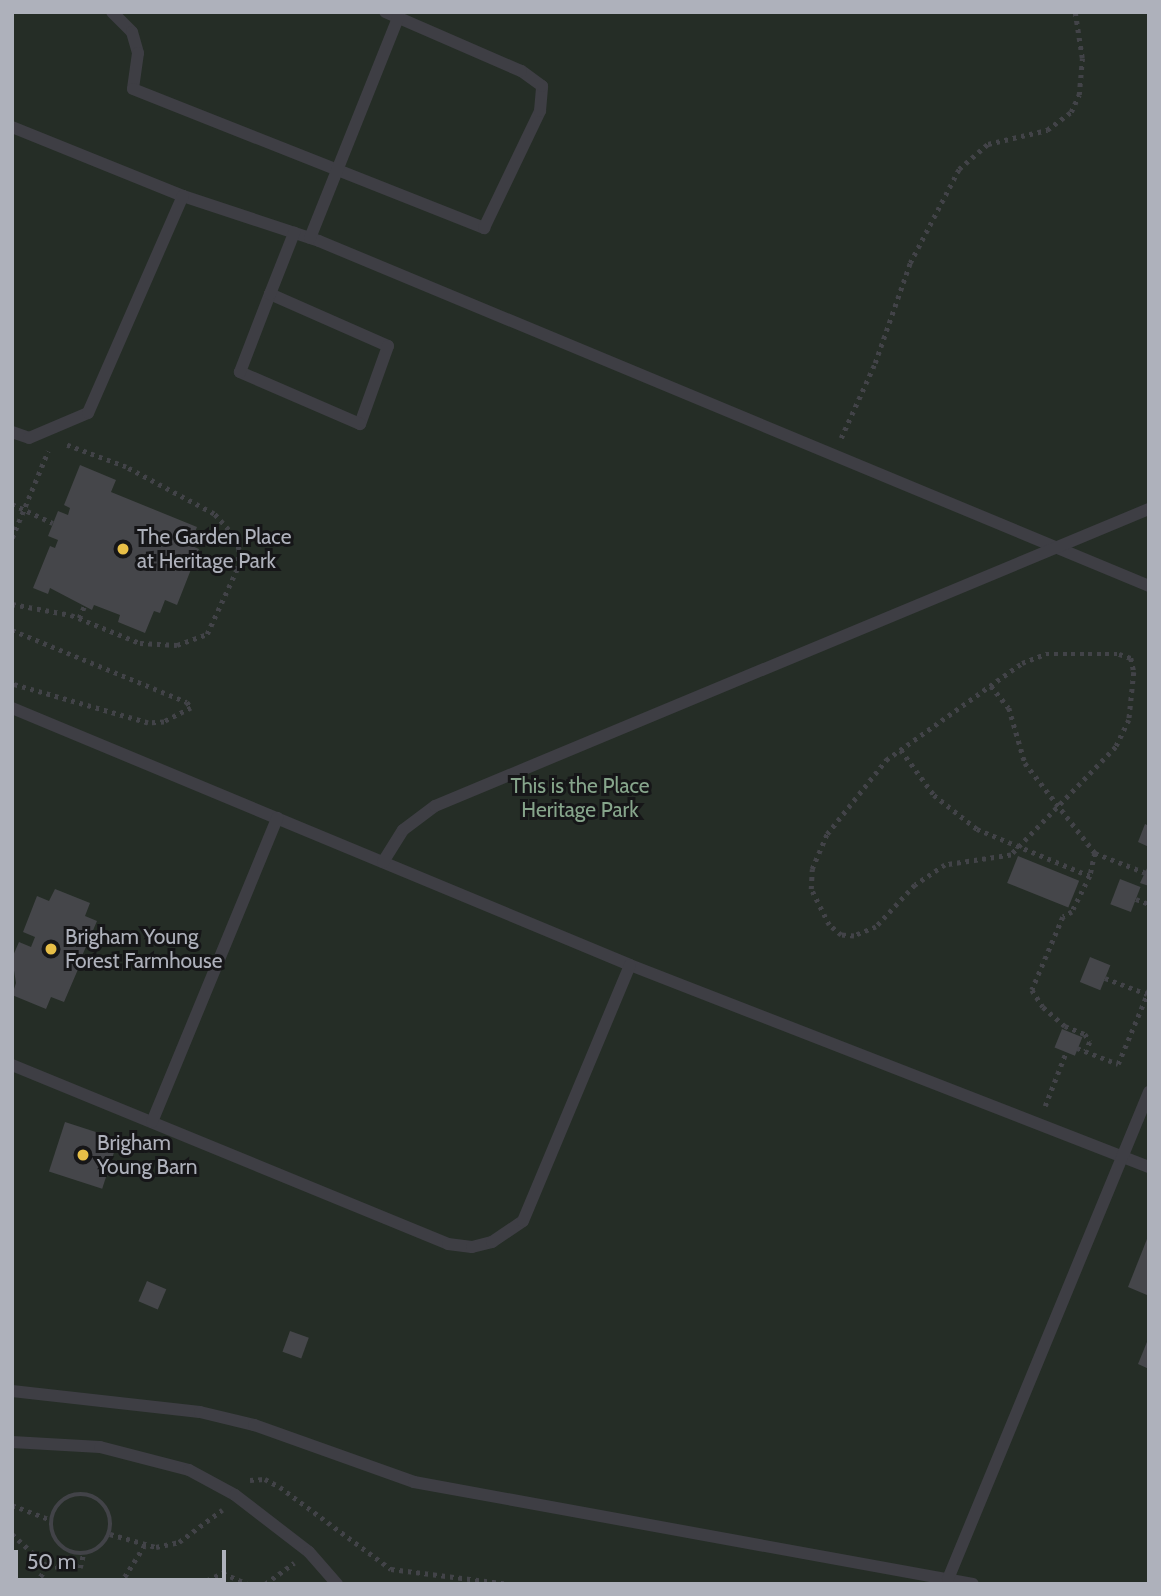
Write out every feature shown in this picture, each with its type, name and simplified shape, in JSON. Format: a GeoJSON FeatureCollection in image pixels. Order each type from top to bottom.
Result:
{"type":"FeatureCollection","features":[{"type":"Feature","properties":{"kind":"lane"},"geometry":{"type":"LineString","coordinates":[[113,12],[132,32],[138,52],[133,89],[484,228],[540,111],[542,86],[521,71],[385,12]]}},
{"type":"Feature","properties":{"kind":"lane"},"geometry":{"type":"LineString","coordinates":[[310,239],[398,18]]}},
{"type":"Feature","properties":{"kind":"lane"},"geometry":{"type":"LineString","coordinates":[[12,127],[183,196],[310,239],[1149,586]]}},
{"type":"Feature","properties":{"kind":"lane"},"geometry":{"type":"LineString","coordinates":[[13,435],[29,438],[88,413],[183,196]]}},
{"type":"Feature","properties":{"kind":"lane"},"geometry":{"type":"LineString","coordinates":[[270,294],[388,346],[360,424],[240,372],[270,294],[294,233]]}},
{"type":"Feature","properties":{"kind":"lane"},"geometry":{"type":"LineString","coordinates":[[383,862],[403,830],[435,806],[1149,509]]}},
{"type":"Feature","properties":{"kind":"lane"},"geometry":{"type":"LineString","coordinates":[[12,708],[630,965],[1149,1167]]}},
{"type":"Feature","properties":{"kind":"lane"},"geometry":{"type":"LineString","coordinates":[[152,1122],[277,818]]}},
{"type":"Feature","properties":{"kind":"lane"},"geometry":{"type":"LineString","coordinates":[[12,1065],[447,1244],[472,1247],[492,1242],[523,1221],[535,1200],[630,965]]}},
{"type":"Feature","properties":{"kind":"lane"},"geometry":{"type":"LineString","coordinates":[[948,1579],[1149,1092]]}},
{"type":"Feature","properties":{"kind":"lane"},"geometry":{"type":"LineString","coordinates":[[12,1391],[200,1412],[254,1425],[414,1482],[973,1584]]}},
{"type":"Feature","properties":{"kind":"lane"},"geometry":{"type":"LineString","coordinates":[[12,1442],[100,1447],[189,1470],[235,1495],[309,1552],[337,1584]]}},
{"type":"Feature","properties":{"kind":"path"},"geometry":{"type":"LineString","coordinates":[[833,455],[875,363],[910,263],[959,169],[988,144],[1047,130],[1071,112],[1079,95],[1082,58],[1075,12]]}},
{"type":"Feature","properties":{"kind":"path"},"geometry":{"type":"LineString","coordinates":[[12,538],[52,440]]}},
{"type":"Feature","properties":{"kind":"path"},"geometry":{"type":"LineString","coordinates":[[12,604],[79,618],[140,643],[157,646],[196,641],[216,620],[237,569],[239,550],[234,536],[214,514],[126,467],[64,444]]}},
{"type":"Feature","properties":{"kind":"path"},"geometry":{"type":"LineString","coordinates":[[12,504],[53,523]]}},
{"type":"Feature","properties":{"kind":"path"},"geometry":{"type":"LineString","coordinates":[[79,618],[83,607]]}},
{"type":"Feature","properties":{"kind":"path"},"geometry":{"type":"LineString","coordinates":[[12,630],[187,702],[191,708],[155,724],[12,684]]}},
{"type":"Feature","properties":{"kind":"path"},"geometry":{"type":"LineString","coordinates":[[1046,654],[1119,654],[1131,659],[1134,672],[1126,731],[1116,747],[1019,849],[1011,855],[945,865],[915,885],[876,927],[865,933],[841,935],[829,925],[811,889],[817,853],[871,777],[901,750],[1022,663],[1046,654]]}},
{"type":"Feature","properties":{"kind":"path"},"geometry":{"type":"LineString","coordinates":[[991,686],[1009,708],[1025,763],[1095,853],[1149,874]]}},
{"type":"Feature","properties":{"kind":"path"},"geometry":{"type":"LineString","coordinates":[[901,750],[916,774],[954,814],[1019,849],[1090,876]]}},
{"type":"Feature","properties":{"kind":"path"},"geometry":{"type":"LineString","coordinates":[[1086,1051],[1090,1042],[1085,1034],[1057,1020],[1032,990],[1063,917],[1072,912],[1090,876],[1095,853]]}},
{"type":"Feature","properties":{"kind":"path"},"geometry":{"type":"LineString","coordinates":[[1136,899],[1149,904]]}},
{"type":"Feature","properties":{"kind":"path"},"geometry":{"type":"LineString","coordinates":[[1077,1048],[1118,1064],[1148,992],[1105,978]]}},
{"type":"Feature","properties":{"kind":"path"},"geometry":{"type":"LineString","coordinates":[[1038,1123],[1066,1052]]}},
{"type":"Feature","properties":{"kind":"path"},"geometry":{"type":"LineString","coordinates":[[249,1480],[265,1479],[280,1487],[391,1569],[509,1584]]}},
{"type":"Feature","properties":{"kind":"path"},"geometry":{"type":"LineString","coordinates":[[82,1494],[106,1507],[110,1534],[100,1548],[83,1555],[58,1544],[51,1520],[57,1506],[82,1494]]}},
{"type":"Feature","properties":{"kind":"path"},"geometry":{"type":"LineString","coordinates":[[12,1505],[51,1520]]}},
{"type":"Feature","properties":{"kind":"path"},"geometry":{"type":"LineString","coordinates":[[110,1534],[144,1546],[178,1542],[223,1510]]}},
{"type":"Feature","properties":{"kind":"path"},"geometry":{"type":"LineString","coordinates":[[12,1534],[47,1566],[80,1568],[83,1555]]}},
{"type":"Feature","properties":{"kind":"path"},"geometry":{"type":"LineString","coordinates":[[120,1584],[144,1546]]}},
{"type":"Feature","properties":{"kind":"path"},"geometry":{"type":"LineString","coordinates":[[265,1584],[309,1552]]}},
{"type":"Feature","properties":{"kind":"path"},"geometry":{"type":"LineString","coordinates":[[36,1584],[47,1566]]}},
{"type":"Feature","properties":{"kind":"path"},"geometry":{"type":"LineString","coordinates":[[199,1584],[223,1573],[248,1584]]}},
{"type":"Feature","properties":{"kind":"green space","name":"This is the Place Heritage Park"},"geometry":{"type":"Polygon","coordinates":[[[12,12],[1149,12],[1149,1584],[12,1584],[12,12]]]}},
{"type":"Feature","properties":{"kind":"building","name":"The Garden Place at Heritage Park"},"geometry":{"type":"Polygon","coordinates":[[[80,465],[116,480],[111,492],[197,527],[190,545],[199,549],[177,605],[165,600],[160,613],[154,611],[145,633],[118,622],[120,615],[94,605],[92,610],[50,588],[48,594],[33,588],[50,546],[55,548],[58,540],[48,536],[58,511],[68,515],[70,508],[64,505],[80,465]]]}},
{"type":"Feature","properties":{"kind":"building"},"geometry":{"type":"Polygon","coordinates":[[[1145,824],[1149,826],[1149,847],[1138,842],[1145,824]]]}},
{"type":"Feature","properties":{"kind":"building"},"geometry":{"type":"Polygon","coordinates":[[[1018,856],[1079,881],[1068,908],[1007,883],[1018,856]]]}},
{"type":"Feature","properties":{"kind":"building"},"geometry":{"type":"Polygon","coordinates":[[[1149,864],[1149,886],[1140,883],[1149,864]]]}},
{"type":"Feature","properties":{"kind":"building"},"geometry":{"type":"Polygon","coordinates":[[[1120,879],[1141,887],[1131,912],[1110,904],[1120,879]]]}},
{"type":"Feature","properties":{"kind":"building","name":"Brigham Young Forest Farmhouse"},"geometry":{"type":"Polygon","coordinates":[[[55,889],[90,903],[85,916],[97,921],[82,956],[70,951],[66,961],[79,967],[64,1002],[51,997],[46,1009],[12,995],[16,983],[12,958],[19,942],[31,947],[35,937],[23,932],[37,896],[49,901],[55,889]]]}},
{"type":"Feature","properties":{"kind":"building"},"geometry":{"type":"Polygon","coordinates":[[[1090,957],[1110,965],[1100,990],[1080,982],[1090,957]]]}},
{"type":"Feature","properties":{"kind":"building"},"geometry":{"type":"Polygon","coordinates":[[[1062,1029],[1082,1037],[1075,1056],[1055,1048],[1062,1029]]]}},
{"type":"Feature","properties":{"kind":"building","name":"Brigham Young Barn"},"geometry":{"type":"Polygon","coordinates":[[[65,1122],[118,1139],[102,1189],[49,1171],[65,1122]]]}},
{"type":"Feature","properties":{"kind":"building"},"geometry":{"type":"Polygon","coordinates":[[[1149,1234],[1149,1290],[1147,1295],[1128,1287],[1149,1234]]]}},
{"type":"Feature","properties":{"kind":"building"},"geometry":{"type":"Polygon","coordinates":[[[147,1281],[166,1289],[158,1309],[138,1301],[147,1281]]]}},
{"type":"Feature","properties":{"kind":"building"},"geometry":{"type":"Polygon","coordinates":[[[290,1331],[309,1338],[301,1359],[282,1352],[290,1331]]]}},
{"type":"Feature","properties":{"kind":"building"},"geometry":{"type":"Polygon","coordinates":[[[1149,1337],[1149,1369],[1138,1364],[1149,1337]]]}},
{"type":"Feature","properties":{"kind":"place","name":"The Garden Place at Heritage Park"},"geometry":{"type":"Point","coordinates":[123,549]}},
{"type":"Feature","properties":{"kind":"place","name":"Brigham Young Forest Farmhouse"},"geometry":{"type":"Point","coordinates":[51,949]}},
{"type":"Feature","properties":{"kind":"place","name":"Brigham Young Barn"},"geometry":{"type":"Point","coordinates":[83,1155]}}]}
